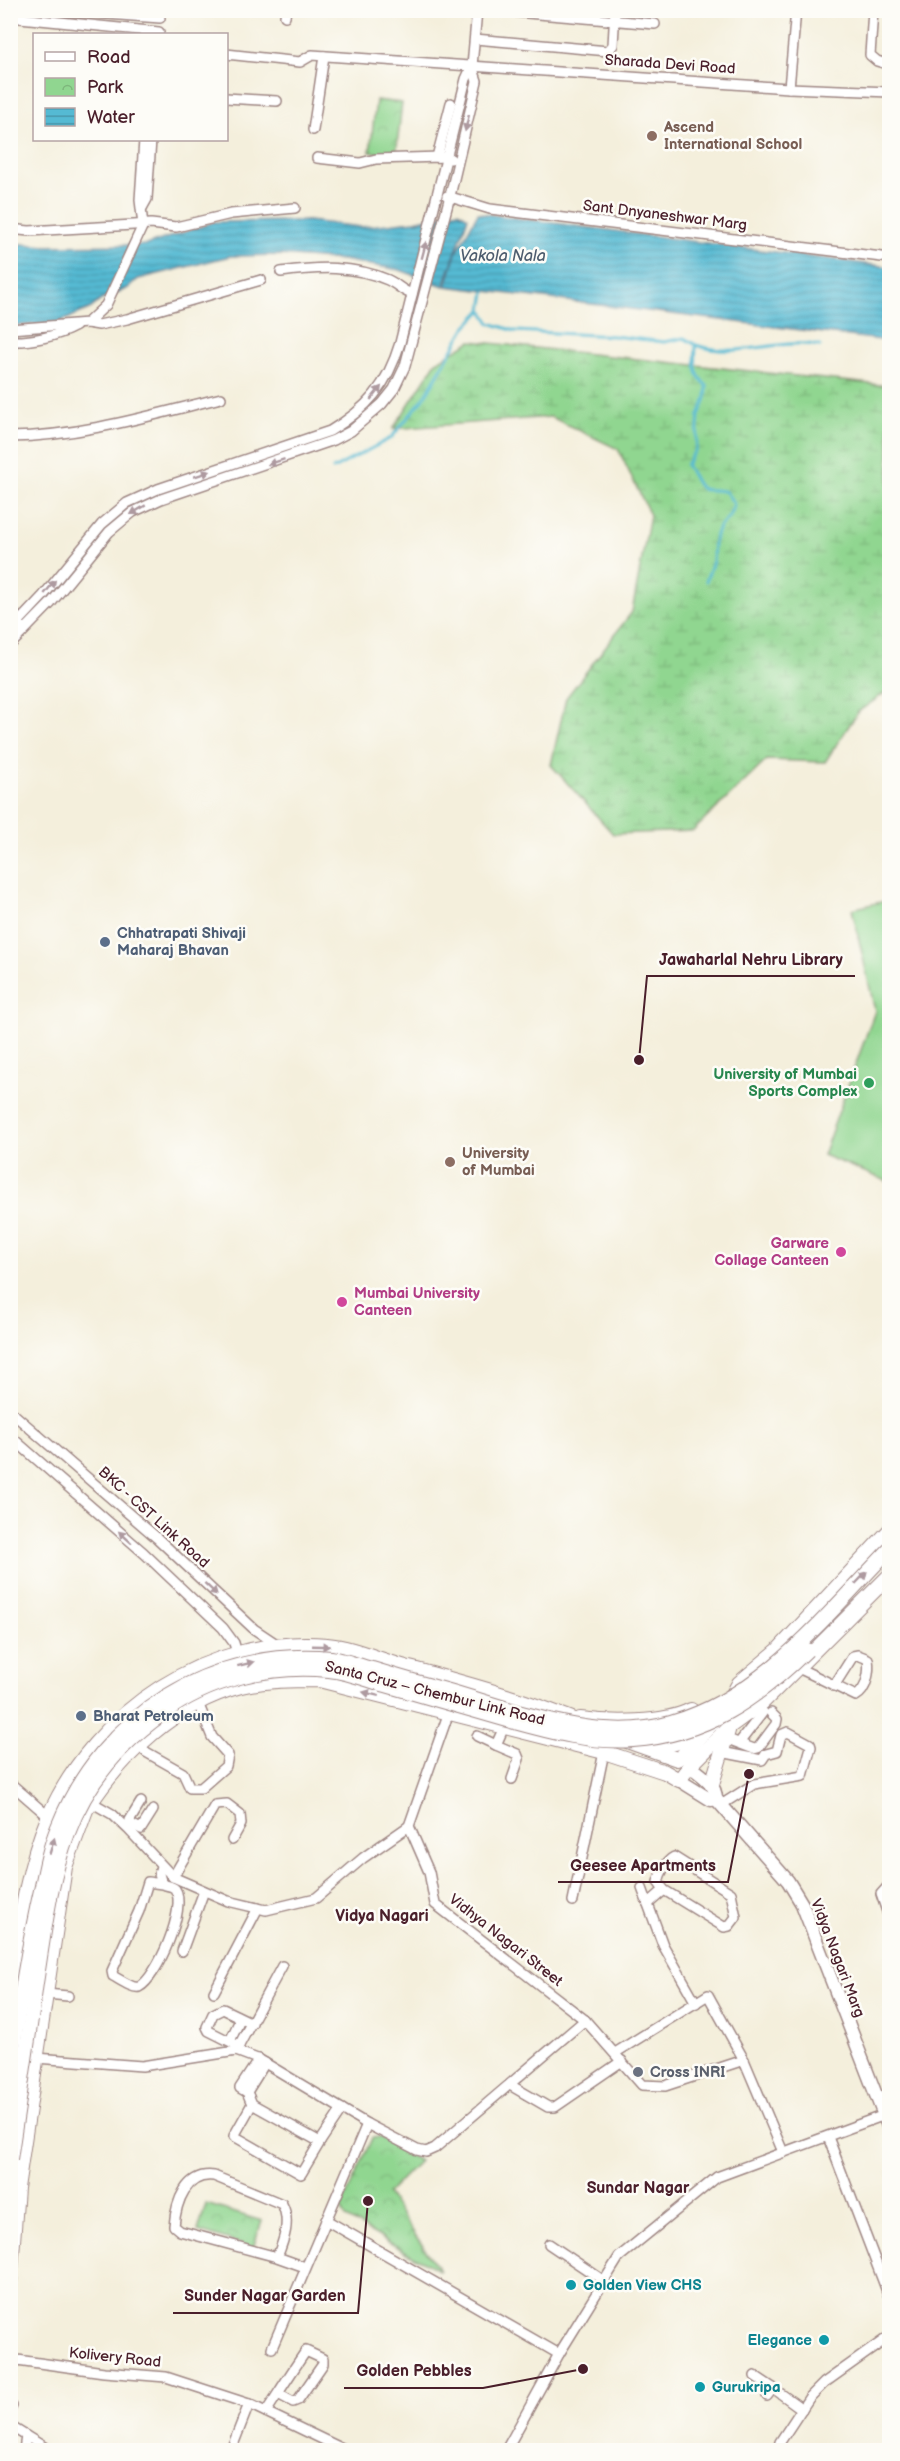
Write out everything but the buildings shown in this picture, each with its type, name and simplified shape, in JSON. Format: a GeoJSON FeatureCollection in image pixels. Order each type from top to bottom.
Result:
{"type":"FeatureCollection","features":[{"type":"Feature","properties":{"kind":"highway"},"geometry":{"type":"LineString","coordinates":[[569,1717],[605,1722],[643,1721],[687,1712],[723,1695],[778,1650],[890,1530]]}},
{"type":"Feature","properties":{"kind":"highway"},"geometry":{"type":"LineString","coordinates":[[10,2068],[30,1938],[58,1827],[79,1784],[99,1756],[122,1731],[176,1689],[220,1670],[261,1660],[295,1657],[334,1659],[546,1719],[592,1728],[631,1729],[668,1724],[701,1713],[735,1696],[769,1672],[890,1549]]}},
{"type":"Feature","properties":{"kind":"highway"},"geometry":{"type":"LineString","coordinates":[[10,2158],[43,1939],[59,1861],[68,1831],[89,1790],[108,1763],[130,1739],[182,1699],[224,1681],[262,1671],[295,1668],[332,1670],[543,1730],[591,1739],[632,1740],[671,1735],[705,1724],[741,1706],[776,1681],[890,1566]]}},
{"type":"Feature","properties":{"kind":"highway"},"geometry":{"type":"LineString","coordinates":[[679,1780],[690,1766],[727,1732],[766,1709],[798,1668],[890,1575]]}},
{"type":"Feature","properties":{"kind":"highway","name":"Santa Cruz – Chembur Link Road"},"geometry":{"type":"LineString","coordinates":[[10,1990],[22,1904],[49,1817],[62,1791],[95,1745],[116,1722],[149,1694],[210,1661],[278,1645],[329,1645],[461,1682],[569,1717],[690,1766]]}},
{"type":"Feature","properties":{"kind":"highway","name":"Santa Cruz – Chembur Link Road"},"geometry":{"type":"LineString","coordinates":[[10,2282],[17,2188],[65,1867],[91,1802],[118,1767],[139,1745],[166,1723],[198,1703],[241,1686],[282,1680],[319,1680],[604,1752],[664,1772],[679,1780]]}},
{"type":"Feature","properties":{"kind":"highway"},"geometry":{"type":"LineString","coordinates":[[740,1682],[766,1709]]}},
{"type":"Feature","properties":{"kind":"highway"},"geometry":{"type":"LineString","coordinates":[[664,1772],[682,1756],[724,1710],[740,1682]]}},
{"type":"Feature","properties":{"kind":"highway"},"geometry":{"type":"LineString","coordinates":[[620,1738],[653,1746],[674,1742],[696,1735],[724,1710]]}},
{"type":"Feature","properties":{"kind":"highway"},"geometry":{"type":"LineString","coordinates":[[712,1784],[727,1732]]}},
{"type":"Feature","properties":{"kind":"highway"},"geometry":{"type":"LineString","coordinates":[[95,1745],[118,1767]]}},
{"type":"Feature","properties":{"kind":"highway"},"geometry":{"type":"LineString","coordinates":[[10,2028],[34,1884],[29,1879]]}},
{"type":"Feature","properties":{"kind":"main road"},"geometry":{"type":"LineString","coordinates":[[690,1766],[712,1784]]}},
{"type":"Feature","properties":{"kind":"main road","name":"Vidya Nagari Marg"},"geometry":{"type":"LineString","coordinates":[[679,1780],[711,1800],[719,1802]]}},
{"type":"Feature","properties":{"kind":"main road","name":"Vidya Nagari Marg"},"geometry":{"type":"LineString","coordinates":[[712,1784],[719,1802],[788,1881],[802,1904],[886,2114],[890,2132]]}},
{"type":"Feature","properties":{"kind":"street"},"geometry":{"type":"LineString","coordinates":[[10,18],[154,33],[156,14],[120,15],[54,10]]}},
{"type":"Feature","properties":{"kind":"street"},"geometry":{"type":"LineString","coordinates":[[10,630],[35,604],[102,524],[127,503],[158,489],[330,431],[345,422],[374,397],[393,365],[435,208],[441,157],[449,128],[452,103],[472,66],[477,10]]}},
{"type":"Feature","properties":{"kind":"street"},"geometry":{"type":"LineString","coordinates":[[789,87],[796,10]]}},
{"type":"Feature","properties":{"kind":"street"},"geometry":{"type":"LineString","coordinates":[[873,10],[870,55],[890,65]]}},
{"type":"Feature","properties":{"kind":"street"},"geometry":{"type":"LineString","coordinates":[[515,12],[615,15],[656,24]]}},
{"type":"Feature","properties":{"kind":"street"},"geometry":{"type":"LineString","coordinates":[[120,15],[120,28]]}},
{"type":"Feature","properties":{"kind":"street"},"geometry":{"type":"LineString","coordinates":[[475,39],[608,51],[613,45],[615,15]]}},
{"type":"Feature","properties":{"kind":"street","name":"Sharada Devi Road"},"geometry":{"type":"LineString","coordinates":[[228,54],[300,62],[308,56],[324,56],[890,92]]}},
{"type":"Feature","properties":{"kind":"street"},"geometry":{"type":"LineString","coordinates":[[314,130],[324,56]]}},
{"type":"Feature","properties":{"kind":"street"},"geometry":{"type":"LineString","coordinates":[[10,645],[43,612],[109,532],[133,512],[161,499],[334,440],[351,431],[382,404],[394,389],[405,366],[447,210],[477,81],[472,66]]}},
{"type":"Feature","properties":{"kind":"street"},"geometry":{"type":"LineString","coordinates":[[228,98],[277,101]]}},
{"type":"Feature","properties":{"kind":"street"},"geometry":{"type":"LineString","coordinates":[[11,341],[34,339],[65,332],[83,324],[106,305],[143,225],[140,200],[144,141]]}},
{"type":"Feature","properties":{"kind":"street"},"geometry":{"type":"LineString","coordinates":[[142,208],[147,199],[151,141]]}},
{"type":"Feature","properties":{"kind":"street"},"geometry":{"type":"LineString","coordinates":[[317,158],[360,164],[376,159],[441,157],[459,160]]}},
{"type":"Feature","properties":{"kind":"street","name":"Sant Dnyaneshwar Marg"},"geometry":{"type":"LineString","coordinates":[[438,195],[450,196],[490,209],[890,258]]}},
{"type":"Feature","properties":{"kind":"street"},"geometry":{"type":"LineString","coordinates":[[10,229],[28,231],[143,225],[176,226],[231,214],[295,208]]}},
{"type":"Feature","properties":{"kind":"street"},"geometry":{"type":"LineString","coordinates":[[281,272],[312,268],[348,268],[388,280],[405,292],[412,293]]}},
{"type":"Feature","properties":{"kind":"street"},"geometry":{"type":"LineString","coordinates":[[10,378],[12,329],[99,325],[128,319],[261,280]]}},
{"type":"Feature","properties":{"kind":"street"},"geometry":{"type":"LineString","coordinates":[[34,328],[34,339]]}},
{"type":"Feature","properties":{"kind":"street"},"geometry":{"type":"LineString","coordinates":[[10,437],[45,437],[74,433],[221,398]]}},
{"type":"Feature","properties":{"kind":"street"},"geometry":{"type":"LineString","coordinates":[[295,444],[298,454]]}},
{"type":"Feature","properties":{"kind":"street"},"geometry":{"type":"LineString","coordinates":[[35,604],[43,612]]}},
{"type":"Feature","properties":{"kind":"street"},"geometry":{"type":"LineString","coordinates":[[11,607],[25,631]]}},
{"type":"Feature","properties":{"kind":"street","name":"BKC - CST Link Road"},"geometry":{"type":"LineString","coordinates":[[10,1411],[157,1538],[254,1629],[278,1645]]}},
{"type":"Feature","properties":{"kind":"street"},"geometry":{"type":"LineString","coordinates":[[10,1436],[144,1553],[223,1628],[234,1643],[237,1653]]}},
{"type":"Feature","properties":{"kind":"street"},"geometry":{"type":"LineString","coordinates":[[50,1471],[62,1455]]}},
{"type":"Feature","properties":{"kind":"street"},"geometry":{"type":"LineString","coordinates":[[144,1553],[157,1538]]}},
{"type":"Feature","properties":{"kind":"street"},"geometry":{"type":"LineString","coordinates":[[798,1668],[834,1686],[856,1696],[861,1694],[870,1670],[868,1659],[858,1655],[853,1656],[834,1686]]}},
{"type":"Feature","properties":{"kind":"street"},"geometry":{"type":"LineString","coordinates":[[91,1802],[129,1826],[161,1866],[173,1877],[204,1891],[228,1901],[266,1910],[316,1898],[363,1858],[410,1826],[448,1713],[461,1682]]}},
{"type":"Feature","properties":{"kind":"street"},"geometry":{"type":"LineString","coordinates":[[139,1745],[146,1752],[183,1773],[190,1788],[201,1788],[226,1766],[228,1755],[212,1737],[198,1703]]}},
{"type":"Feature","properties":{"kind":"street"},"geometry":{"type":"LineString","coordinates":[[727,1732],[739,1743],[754,1749],[758,1748],[776,1724],[777,1719],[766,1709],[739,1743]]}},
{"type":"Feature","properties":{"kind":"street"},"geometry":{"type":"LineString","coordinates":[[496,1744],[504,1727]]}},
{"type":"Feature","properties":{"kind":"street"},"geometry":{"type":"LineString","coordinates":[[719,1802],[754,1784],[803,1776],[811,1747],[810,1744],[788,1732],[781,1735],[779,1748],[766,1754],[762,1760],[721,1752]]}},
{"type":"Feature","properties":{"kind":"street"},"geometry":{"type":"LineString","coordinates":[[477,1736],[517,1754],[519,1759],[512,1779]]}},
{"type":"Feature","properties":{"kind":"street"},"geometry":{"type":"LineString","coordinates":[[573,1900],[604,1752]]}},
{"type":"Feature","properties":{"kind":"street"},"geometry":{"type":"LineString","coordinates":[[10,1783],[49,1817]]}},
{"type":"Feature","properties":{"kind":"street"},"geometry":{"type":"LineString","coordinates":[[129,1826],[141,1802]]}},
{"type":"Feature","properties":{"kind":"street"},"geometry":{"type":"LineString","coordinates":[[173,1877],[215,1805],[227,1804],[240,1814],[241,1824],[232,1840]]}},
{"type":"Feature","properties":{"kind":"street"},"geometry":{"type":"LineString","coordinates":[[129,1826],[141,1829],[153,1810]]}},
{"type":"Feature","properties":{"kind":"street","name":"Vidhya Nagari Street"},"geometry":{"type":"LineString","coordinates":[[410,1826],[429,1872],[435,1904],[585,2020],[642,2085],[665,2086],[744,2060]]}},
{"type":"Feature","properties":{"kind":"street"},"geometry":{"type":"LineString","coordinates":[[674,1857],[731,1893],[736,1917],[729,1926],[724,1927],[664,1890],[658,1882],[659,1875],[669,1859],[674,1857]]}},
{"type":"Feature","properties":{"kind":"street"},"geometry":{"type":"LineString","coordinates":[[161,1866],[159,1874],[162,1884]]}},
{"type":"Feature","properties":{"kind":"street"},"geometry":{"type":"LineString","coordinates":[[148,1882],[162,1884],[175,1889],[178,1913],[173,1931],[155,1971],[140,1986],[135,1987],[113,1976],[112,1971],[139,1911],[148,1882]]}},
{"type":"Feature","properties":{"kind":"street"},"geometry":{"type":"LineString","coordinates":[[890,1884],[881,1894],[890,1920]]}},
{"type":"Feature","properties":{"kind":"street"},"geometry":{"type":"LineString","coordinates":[[642,1888],[663,1945],[696,2003]]}},
{"type":"Feature","properties":{"kind":"street"},"geometry":{"type":"LineString","coordinates":[[648,1904],[664,1890]]}},
{"type":"Feature","properties":{"kind":"street"},"geometry":{"type":"LineString","coordinates":[[183,1951],[204,1891]]}},
{"type":"Feature","properties":{"kind":"street"},"geometry":{"type":"LineString","coordinates":[[214,1992],[258,1908]]}},
{"type":"Feature","properties":{"kind":"street"},"geometry":{"type":"LineString","coordinates":[[238,2048],[282,1966]]}},
{"type":"Feature","properties":{"kind":"street"},"geometry":{"type":"LineString","coordinates":[[46,1994],[68,1996]]}},
{"type":"Feature","properties":{"kind":"street"},"geometry":{"type":"LineString","coordinates":[[510,2085],[548,2107],[555,2107],[618,2057],[708,1995],[744,2060],[783,2152]]}},
{"type":"Feature","properties":{"kind":"street"},"geometry":{"type":"LineString","coordinates":[[252,2023],[222,2009],[217,2010],[207,2027],[209,2031],[230,2041],[238,2048],[367,2124],[417,2150],[426,2151],[435,2148],[585,2020]]}},
{"type":"Feature","properties":{"kind":"street"},"geometry":{"type":"LineString","coordinates":[[230,2041],[239,2022],[237,2016]]}},
{"type":"Feature","properties":{"kind":"street"},"geometry":{"type":"LineString","coordinates":[[36,2058],[141,2066],[238,2048]]}},
{"type":"Feature","properties":{"kind":"street"},"geometry":{"type":"LineString","coordinates":[[262,2061],[244,2090],[252,2104],[320,2142]]}},
{"type":"Feature","properties":{"kind":"street"},"geometry":{"type":"LineString","coordinates":[[252,2104],[234,2136],[301,2174],[342,2109]]}},
{"type":"Feature","properties":{"kind":"street"},"geometry":{"type":"LineString","coordinates":[[506,2451],[559,2354],[619,2257],[717,2177],[886,2114]]}},
{"type":"Feature","properties":{"kind":"street"},"geometry":{"type":"LineString","coordinates":[[272,2348],[367,2124]]}},
{"type":"Feature","properties":{"kind":"street"},"geometry":{"type":"LineString","coordinates":[[828,2137],[890,2299]]}},
{"type":"Feature","properties":{"kind":"street"},"geometry":{"type":"LineString","coordinates":[[277,2257],[284,2239],[286,2213],[282,2204],[214,2176],[203,2174],[195,2177],[184,2191],[175,2213],[174,2226],[180,2230],[277,2257],[305,2268]]}},
{"type":"Feature","properties":{"kind":"street"},"geometry":{"type":"LineString","coordinates":[[326,2220],[559,2354]]}},
{"type":"Feature","properties":{"kind":"street"},"geometry":{"type":"LineString","coordinates":[[549,2244],[604,2281]]}},
{"type":"Feature","properties":{"kind":"street"},"geometry":{"type":"LineString","coordinates":[[778,2451],[780,2442],[809,2398],[824,2383],[890,2336]]}},
{"type":"Feature","properties":{"kind":"street"},"geometry":{"type":"LineString","coordinates":[[266,2412],[306,2351],[322,2359],[323,2364],[298,2400],[293,2402],[278,2394]]}},
{"type":"Feature","properties":{"kind":"street","name":"Kolivery Road"},"geometry":{"type":"LineString","coordinates":[[10,2359],[104,2372],[166,2377],[249,2404],[345,2451]]}},
{"type":"Feature","properties":{"kind":"street"},"geometry":{"type":"LineString","coordinates":[[755,2376],[770,2392],[802,2409]]}},
{"type":"Feature","properties":{"kind":"street"},"geometry":{"type":"LineString","coordinates":[[231,2451],[249,2404]]}},
{"type":"Feature","properties":{"kind":"street"},"geometry":{"type":"LineString","coordinates":[[10,2426],[44,2449]]}},
{"type":"Feature","properties":{"kind":"street"},"geometry":{"type":"LineString","coordinates":[[24,2451],[26,2436]]}},
{"type":"Feature","properties":{"kind":"green space"},"geometry":{"type":"Polygon","coordinates":[[[376,100],[402,103],[396,155],[370,152],[376,100]]]}},
{"type":"Feature","properties":{"kind":"green space"},"geometry":{"type":"Polygon","coordinates":[[[471,341],[889,386],[889,690],[858,712],[825,762],[767,760],[693,831],[613,834],[551,765],[566,698],[632,612],[650,515],[618,449],[551,417],[393,429],[436,362],[471,341]]]}},
{"type":"Feature","properties":{"kind":"green space","name":"University of Mumbai Sports Complex"},"geometry":{"type":"Polygon","coordinates":[[[890,900],[889,1182],[823,1155],[875,1011],[852,909],[890,900]]]}},
{"type":"Feature","properties":{"kind":"green space"},"geometry":{"type":"Polygon","coordinates":[[[380,2137],[419,2161],[387,2194],[440,2271],[346,2218],[341,2208],[372,2138],[380,2137]]]}},
{"type":"Feature","properties":{"kind":"green space"},"geometry":{"type":"Polygon","coordinates":[[[206,2204],[262,2221],[253,2248],[198,2231],[206,2204]]]}},
{"type":"Feature","properties":{"kind":"water"},"geometry":{"type":"Polygon","coordinates":[[[458,211],[468,217],[444,286],[400,270],[342,260],[281,255],[230,256],[138,279],[128,288],[58,323],[11,326],[11,243],[45,246],[146,245],[214,222],[308,221],[361,227],[415,221],[458,211]]]}},
{"type":"Feature","properties":{"kind":"water","name":"Vakola Nala"},"geometry":{"type":"Polygon","coordinates":[[[478,213],[889,267],[889,341],[446,286],[456,253],[478,213]]]}},
{"type":"Feature","properties":{"kind":"waterway"},"geometry":{"type":"LineString","coordinates":[[485,292],[482,310],[490,323],[515,331],[614,336],[664,342],[684,338],[696,345],[697,372],[707,386],[706,398],[699,415],[696,449],[686,465],[702,489],[726,492],[734,504],[729,517],[719,527],[714,540],[713,561],[706,581]]}},
{"type":"Feature","properties":{"kind":"waterway"},"geometry":{"type":"LineString","coordinates":[[333,469],[391,438],[424,398],[465,328],[482,310]]}},
{"type":"Feature","properties":{"kind":"waterway"},"geometry":{"type":"LineString","coordinates":[[696,345],[728,350],[789,344],[820,346]]}},
{"type":"Feature","properties":{"kind":"place","name":"Ascend International School"},"geometry":{"type":"Point","coordinates":[652,136]}},
{"type":"Feature","properties":{"kind":"place","name":"Chhatrapati Shivaji Maharaj Bhavan"},"geometry":{"type":"Point","coordinates":[105,942]}},
{"type":"Feature","properties":{"kind":"place","name":"Jawaharlal Nehru Library"},"geometry":{"type":"Point","coordinates":[639,1060]}},
{"type":"Feature","properties":{"kind":"place","name":"University of Mumbai Sports Complex"},"geometry":{"type":"Point","coordinates":[869,1083]}},
{"type":"Feature","properties":{"kind":"place","name":"University of Mumbai"},"geometry":{"type":"Point","coordinates":[450,1162]}},
{"type":"Feature","properties":{"kind":"place","name":"Garware Collage Canteen"},"geometry":{"type":"Point","coordinates":[841,1252]}},
{"type":"Feature","properties":{"kind":"place","name":"Mumbai University Canteen"},"geometry":{"type":"Point","coordinates":[342,1302]}},
{"type":"Feature","properties":{"kind":"place","name":"Bharat Petroleum"},"geometry":{"type":"Point","coordinates":[81,1716]}},
{"type":"Feature","properties":{"kind":"place","name":"Geesee Apartments"},"geometry":{"type":"Point","coordinates":[749,1774]}},
{"type":"Feature","properties":{"kind":"place","name":"Cross INRI"},"geometry":{"type":"Point","coordinates":[638,2072]}},
{"type":"Feature","properties":{"kind":"place","name":"Sunder Nagar Garden"},"geometry":{"type":"Point","coordinates":[368,2201]}},
{"type":"Feature","properties":{"kind":"place","name":"Golden View CHS"},"geometry":{"type":"Point","coordinates":[571,2285]}},
{"type":"Feature","properties":{"kind":"place","name":"Elegance"},"geometry":{"type":"Point","coordinates":[824,2340]}},
{"type":"Feature","properties":{"kind":"place","name":"Golden Pebbles"},"geometry":{"type":"Point","coordinates":[583,2369]}},
{"type":"Feature","properties":{"kind":"place","name":"Gurukripa"},"geometry":{"type":"Point","coordinates":[700,2387]}},
{"type":"Feature","properties":{"kind":"district","name":"Vidya Nagari"},"geometry":{"type":"Point","coordinates":[382,1915]}},
{"type":"Feature","properties":{"kind":"district","name":"Sundar Nagar"},"geometry":{"type":"Point","coordinates":[638,2187]}}]}
